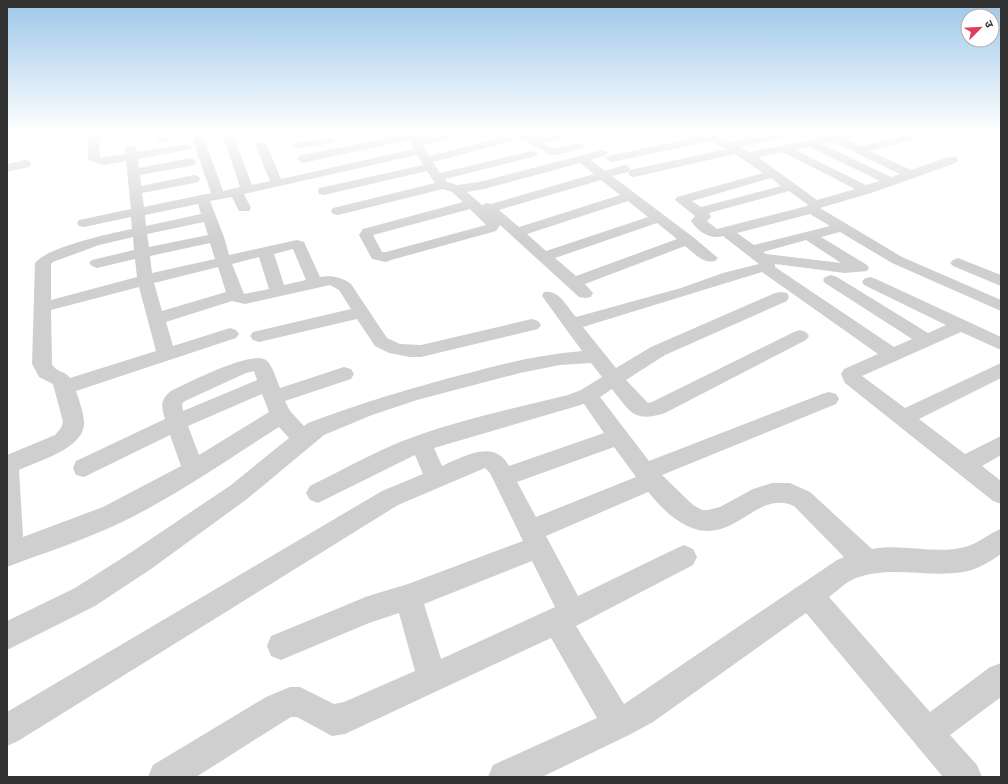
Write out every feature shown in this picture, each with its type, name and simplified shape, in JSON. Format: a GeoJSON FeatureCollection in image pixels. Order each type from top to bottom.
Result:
{"type":"FeatureCollection","features":[{"type":"Feature","properties":{"kind":"street"},"geometry":{"type":"LineString","coordinates":[[134,169],[145,280],[166,354]]}},
{"type":"Feature","properties":{"kind":"street"},"geometry":{"type":"LineString","coordinates":[[134,173],[156,169]]}},
{"type":"Feature","properties":{"kind":"street"},"geometry":{"type":"LineString","coordinates":[[204,169],[210,197],[209,217],[217,237],[235,295],[239,298],[332,280],[339,282],[346,287],[381,342],[389,348],[404,351],[421,351],[532,325]]}},
{"type":"Feature","properties":{"kind":"street"},"geometry":{"type":"LineString","coordinates":[[236,169],[242,191],[244,208]]}},
{"type":"Feature","properties":{"kind":"street"},"geometry":{"type":"LineString","coordinates":[[267,169],[273,189]]}},
{"type":"Feature","properties":{"kind":"street"},"geometry":{"type":"LineString","coordinates":[[84,223],[242,191],[273,189],[397,169]]}},
{"type":"Feature","properties":{"kind":"street"},"geometry":{"type":"LineString","coordinates":[[324,191],[403,173],[416,169]]}},
{"type":"Feature","properties":{"kind":"street"},"geometry":{"type":"LineString","coordinates":[[338,211],[416,192],[429,169]]}},
{"type":"Feature","properties":{"kind":"street"},"geometry":{"type":"LineString","coordinates":[[437,169],[492,222],[493,225],[491,228],[382,258],[377,256],[366,235],[368,232],[472,204]]}},
{"type":"Feature","properties":{"kind":"street"},"geometry":{"type":"LineString","coordinates":[[439,169],[489,209],[579,288],[688,240]]}},
{"type":"Feature","properties":{"kind":"street"},"geometry":{"type":"LineString","coordinates":[[595,169],[710,258]]}},
{"type":"Feature","properties":{"kind":"street"},"geometry":{"type":"LineString","coordinates":[[489,209],[603,175],[653,169]]}},
{"type":"Feature","properties":{"kind":"street"},"geometry":{"type":"LineString","coordinates":[[764,169],[841,227],[897,260],[1001,306]]}},
{"type":"Feature","properties":{"kind":"street"},"geometry":{"type":"LineString","coordinates":[[824,169],[866,190]]}},
{"type":"Feature","properties":{"kind":"street"},"geometry":{"type":"LineString","coordinates":[[864,169],[890,181]]}},
{"type":"Feature","properties":{"kind":"street"},"geometry":{"type":"LineString","coordinates":[[899,169],[910,174]]}},
{"type":"Feature","properties":{"kind":"street"},"geometry":{"type":"LineString","coordinates":[[772,174],[682,200],[704,217],[698,221],[714,234],[813,207],[926,169]]}},
{"type":"Feature","properties":{"kind":"street"},"geometry":{"type":"LineString","coordinates":[[403,173],[416,192]]}},
{"type":"Feature","properties":{"kind":"street"},"geometry":{"type":"LineString","coordinates":[[135,191],[194,179]]}},
{"type":"Feature","properties":{"kind":"street"},"geometry":{"type":"LineString","coordinates":[[698,212],[791,188]]}},
{"type":"Feature","properties":{"kind":"street"},"geometry":{"type":"LineString","coordinates":[[537,194],[567,216]]}},
{"type":"Feature","properties":{"kind":"street"},"geometry":{"type":"LineString","coordinates":[[516,233],[630,196]]}},
{"type":"Feature","properties":{"kind":"street"},"geometry":{"type":"LineString","coordinates":[[209,217],[95,241],[48,259],[43,263],[42,364],[46,372],[61,379],[65,387],[74,422],[70,432],[63,441],[7,465],[9,554],[78,530],[112,515],[193,469],[274,398]]}},
{"type":"Feature","properties":{"kind":"street"},"geometry":{"type":"LineString","coordinates":[[544,257],[659,218]]}},
{"type":"Feature","properties":{"kind":"street"},"geometry":{"type":"LineString","coordinates":[[572,324],[687,291],[729,276],[759,258],[808,235],[841,227]]}},
{"type":"Feature","properties":{"kind":"street"},"geometry":{"type":"LineString","coordinates":[[725,231],[759,258],[892,355]]}},
{"type":"Feature","properties":{"kind":"street"},"geometry":{"type":"LineString","coordinates":[[808,235],[871,277],[1001,344]]}},
{"type":"Feature","properties":{"kind":"street"},"geometry":{"type":"LineString","coordinates":[[97,263],[217,237]]}},
{"type":"Feature","properties":{"kind":"street"},"geometry":{"type":"LineString","coordinates":[[43,307],[145,280],[297,244],[300,245],[316,283]]}},
{"type":"Feature","properties":{"kind":"street"},"geometry":{"type":"LineString","coordinates":[[264,251],[278,291]]}},
{"type":"Feature","properties":{"kind":"street"},"geometry":{"type":"LineString","coordinates":[[759,258],[845,268],[871,277]]}},
{"type":"Feature","properties":{"kind":"street"},"geometry":{"type":"LineString","coordinates":[[958,263],[1001,281]]}},
{"type":"Feature","properties":{"kind":"street"},"geometry":{"type":"LineString","coordinates":[[831,280],[926,340]]}},
{"type":"Feature","properties":{"kind":"street"},"geometry":{"type":"LineString","coordinates":[[155,319],[235,295]]}},
{"type":"Feature","properties":{"kind":"street"},"geometry":{"type":"LineString","coordinates":[[550,296],[614,379],[642,410],[658,408],[800,336]]}},
{"type":"Feature","properties":{"kind":"street"},"geometry":{"type":"LineString","coordinates":[[318,493],[358,472],[421,444],[448,434],[572,401],[588,395],[658,351],[781,297]]}},
{"type":"Feature","properties":{"kind":"street"},"geometry":{"type":"LineString","coordinates":[[259,336],[362,312]]}},
{"type":"Feature","properties":{"kind":"street"},"geometry":{"type":"LineString","coordinates":[[962,325],[851,374],[852,378],[857,383],[1001,494]]}},
{"type":"Feature","properties":{"kind":"street"},"geometry":{"type":"LineString","coordinates":[[65,387],[230,334]]}},
{"type":"Feature","properties":{"kind":"street"},"geometry":{"type":"LineString","coordinates":[[7,636],[85,597],[142,560],[239,492],[316,429],[364,410],[413,394],[534,363],[597,356]]}},
{"type":"Feature","properties":{"kind":"street"},"geometry":{"type":"LineString","coordinates":[[902,418],[1001,370]]}},
{"type":"Feature","properties":{"kind":"street"},"geometry":{"type":"LineString","coordinates":[[84,468],[176,423],[274,398],[344,374]]}},
{"type":"Feature","properties":{"kind":"street"},"geometry":{"type":"LineString","coordinates":[[588,395],[649,476],[669,499],[687,516],[700,521],[713,521],[769,493],[781,491],[790,493],[802,499],[867,562]]}},
{"type":"Feature","properties":{"kind":"street"},"geometry":{"type":"LineString","coordinates":[[274,398],[302,439]]}},
{"type":"Feature","properties":{"kind":"street"},"geometry":{"type":"LineString","coordinates":[[281,646],[368,610],[408,597],[534,539],[649,476],[829,399]]}},
{"type":"Feature","properties":{"kind":"street"},"geometry":{"type":"LineString","coordinates":[[176,423],[193,469]]}},
{"type":"Feature","properties":{"kind":"street"},"geometry":{"type":"LineString","coordinates":[[503,477],[619,437]]}},
{"type":"Feature","properties":{"kind":"street"},"geometry":{"type":"LineString","coordinates":[[421,444],[436,477]]}},
{"type":"Feature","properties":{"kind":"street"},"geometry":{"type":"LineString","coordinates":[[964,465],[1001,445]]}},
{"type":"Feature","properties":{"kind":"street"},"geometry":{"type":"LineString","coordinates":[[7,730],[390,498],[436,477],[480,460],[487,459],[493,460],[503,477],[534,539],[565,617],[618,724]]}},
{"type":"Feature","properties":{"kind":"street"},"geometry":{"type":"LineString","coordinates":[[505,777],[618,724],[642,710],[846,569],[867,562],[890,559],[944,561],[963,560],[976,555],[1001,540]]}},
{"type":"Feature","properties":{"kind":"street"},"geometry":{"type":"LineString","coordinates":[[165,777],[277,708],[290,702],[300,702],[332,720],[345,718],[565,617],[684,557]]}},
{"type":"Feature","properties":{"kind":"street"},"geometry":{"type":"LineString","coordinates":[[809,595],[965,777]]}},
{"type":"Feature","properties":{"kind":"street"},"geometry":{"type":"LineString","coordinates":[[408,597],[432,679]]}},
{"type":"Feature","properties":{"kind":"street"},"geometry":{"type":"LineString","coordinates":[[927,733],[1001,678]]}}]}
